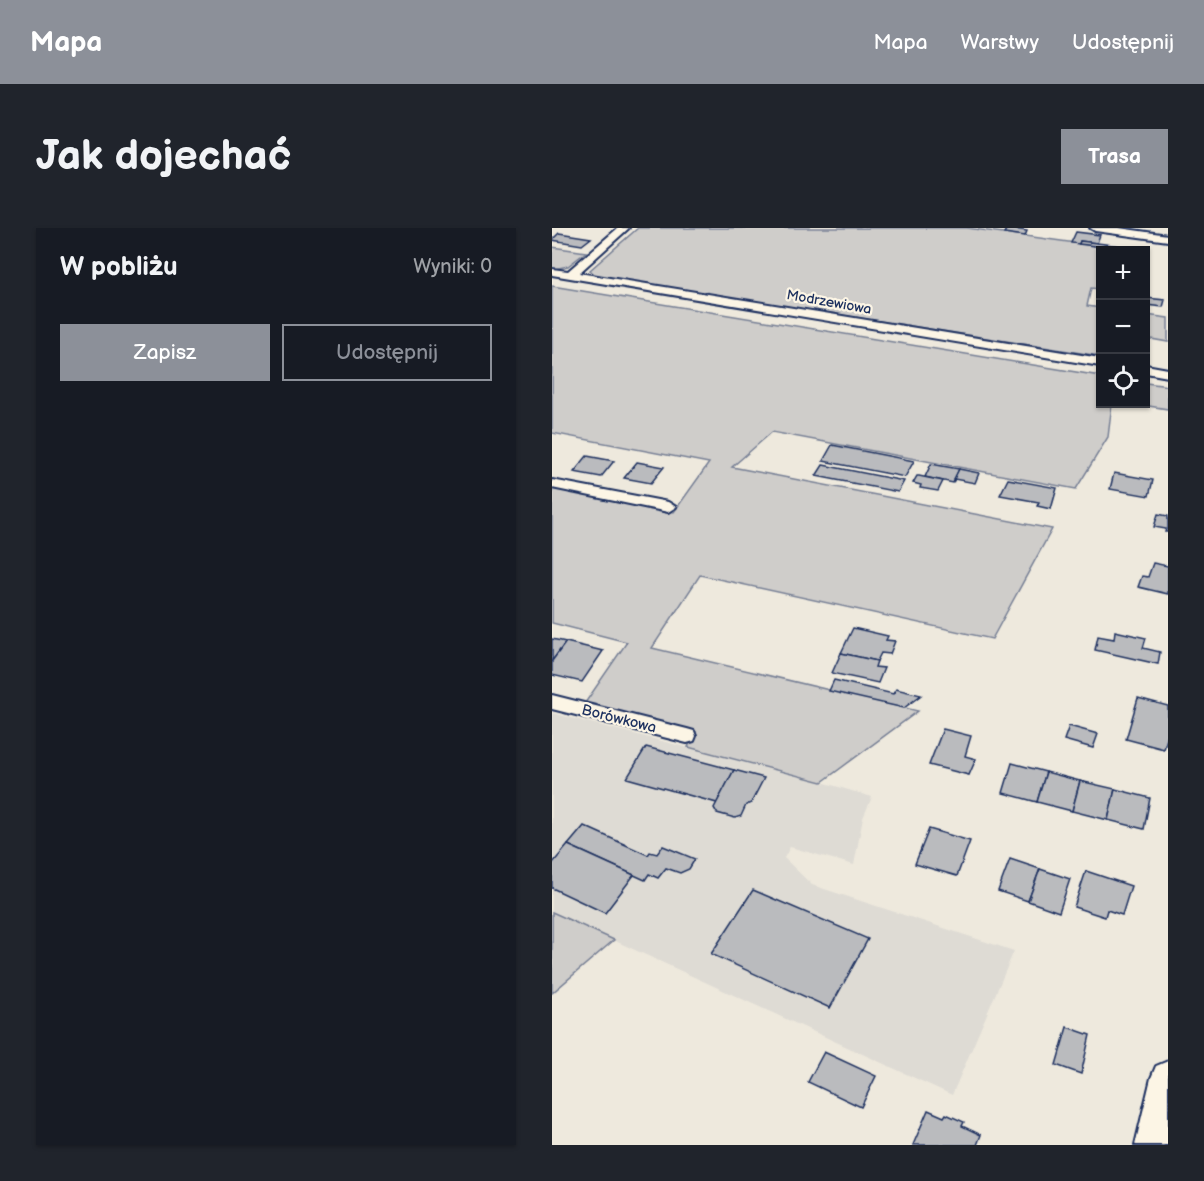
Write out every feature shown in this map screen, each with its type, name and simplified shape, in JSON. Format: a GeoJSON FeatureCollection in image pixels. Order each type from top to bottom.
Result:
{"type":"FeatureCollection","features":[{"type":"Feature","properties":{"kind":"main road"},"geometry":{"type":"LineString","coordinates":[[1153,1145],[1168,1078]]}},
{"type":"Feature","properties":{"kind":"street"},"geometry":{"type":"LineString","coordinates":[[570,275],[624,228]]}},
{"type":"Feature","properties":{"kind":"street"},"geometry":{"type":"LineString","coordinates":[[1095,228],[1168,238]]}},
{"type":"Feature","properties":{"kind":"street","name":"Modrzewiowa"},"geometry":{"type":"LineString","coordinates":[[552,272],[1096,361]]}},
{"type":"Feature","properties":{"kind":"street"},"geometry":{"type":"LineString","coordinates":[[1150,370],[1168,373]]}},
{"type":"Feature","properties":{"kind":"street"},"geometry":{"type":"LineString","coordinates":[[552,484],[668,507]]}},
{"type":"Feature","properties":{"kind":"street","name":"Borówkowa"},"geometry":{"type":"LineString","coordinates":[[552,702],[687,736]]}},
{"type":"Feature","properties":{"kind":"shaded area"},"geometry":{"type":"Polygon","coordinates":[[[638,228],[967,228],[1097,246],[1096,289],[1091,288],[1087,306],[1096,307],[1096,355],[596,276],[590,270],[638,228]]]}},
{"type":"Feature","properties":{"kind":"shaded area"},"geometry":{"type":"Polygon","coordinates":[[[552,247],[586,252],[568,266],[552,269],[552,247]]]}},
{"type":"Feature","properties":{"kind":"shaded area"},"geometry":{"type":"Polygon","coordinates":[[[552,286],[1096,375],[1096,408],[1112,408],[1108,437],[1076,489],[772,432],[732,467],[1052,529],[992,639],[700,575],[652,648],[918,711],[822,782],[688,747],[696,732],[585,703],[627,642],[552,623],[552,488],[674,512],[709,463],[552,433],[552,286]]]}},
{"type":"Feature","properties":{"kind":"shaded area"},"geometry":{"type":"Polygon","coordinates":[[[1150,316],[1168,318],[1168,342],[1150,339],[1150,316]]]}},
{"type":"Feature","properties":{"kind":"shaded area"},"geometry":{"type":"Polygon","coordinates":[[[1150,384],[1168,386],[1168,409],[1150,406],[1150,384]]]}},
{"type":"Feature","properties":{"kind":"shaded area"},"geometry":{"type":"Polygon","coordinates":[[[552,713],[822,782],[872,797],[863,818],[854,865],[790,847],[784,858],[812,885],[1014,951],[952,1095],[552,912],[552,713]]]}},
{"type":"Feature","properties":{"kind":"shaded area"},"geometry":{"type":"Polygon","coordinates":[[[552,912],[614,940],[552,993],[552,912]]]}},
{"type":"Feature","properties":{"kind":"building"},"geometry":{"type":"Polygon","coordinates":[[[1007,228],[1027,231],[1025,236],[1004,233],[1007,228]]]}},
{"type":"Feature","properties":{"kind":"building"},"geometry":{"type":"Polygon","coordinates":[[[1076,232],[1100,235],[1097,243],[1080,241],[1079,244],[1071,243],[1076,232]]]}},
{"type":"Feature","properties":{"kind":"building"},"geometry":{"type":"Polygon","coordinates":[[[559,233],[591,238],[582,245],[552,240],[559,233]]]}},
{"type":"Feature","properties":{"kind":"building"},"geometry":{"type":"Polygon","coordinates":[[[1080,241],[1120,246],[1096,246],[1079,244],[1080,241]]]}},
{"type":"Feature","properties":{"kind":"building"},"geometry":{"type":"Polygon","coordinates":[[[1150,298],[1165,300],[1163,307],[1150,305],[1150,298]]]}},
{"type":"Feature","properties":{"kind":"building"},"geometry":{"type":"Polygon","coordinates":[[[832,445],[914,461],[905,477],[823,461],[832,445]]]}},
{"type":"Feature","properties":{"kind":"building"},"geometry":{"type":"Polygon","coordinates":[[[587,456],[614,461],[601,477],[574,472],[587,456]]]}},
{"type":"Feature","properties":{"kind":"building"},"geometry":{"type":"Polygon","coordinates":[[[637,462],[664,467],[651,483],[624,478],[637,462]]]}},
{"type":"Feature","properties":{"kind":"building"},"geometry":{"type":"Polygon","coordinates":[[[931,464],[959,469],[953,483],[925,477],[931,464]]]}},
{"type":"Feature","properties":{"kind":"building"},"geometry":{"type":"Polygon","coordinates":[[[823,465],[904,481],[898,492],[816,476],[823,465]]]}},
{"type":"Feature","properties":{"kind":"building"},"geometry":{"type":"Polygon","coordinates":[[[959,469],[979,473],[975,483],[954,479],[959,469]]]}},
{"type":"Feature","properties":{"kind":"building"},"geometry":{"type":"Polygon","coordinates":[[[1114,473],[1153,480],[1149,496],[1110,489],[1114,473]]]}},
{"type":"Feature","properties":{"kind":"building"},"geometry":{"type":"Polygon","coordinates":[[[917,476],[943,481],[938,491],[920,488],[921,485],[913,483],[917,476]]]}},
{"type":"Feature","properties":{"kind":"building"},"geometry":{"type":"Polygon","coordinates":[[[1008,479],[1057,488],[1051,509],[1037,506],[1039,502],[1000,495],[1008,479]]]}},
{"type":"Feature","properties":{"kind":"building"},"geometry":{"type":"Polygon","coordinates":[[[1158,514],[1168,516],[1168,532],[1165,532],[1166,529],[1154,527],[1158,514]]]}},
{"type":"Feature","properties":{"kind":"building"},"geometry":{"type":"Polygon","coordinates":[[[1153,563],[1168,566],[1168,594],[1138,587],[1142,576],[1148,577],[1153,563]]]}},
{"type":"Feature","properties":{"kind":"building"},"geometry":{"type":"Polygon","coordinates":[[[853,628],[888,636],[886,640],[895,641],[890,654],[881,653],[877,661],[841,653],[853,628]]]}},
{"type":"Feature","properties":{"kind":"building"},"geometry":{"type":"Polygon","coordinates":[[[1115,631],[1146,638],[1143,648],[1160,652],[1158,664],[1095,650],[1098,636],[1114,639],[1115,631]]]}},
{"type":"Feature","properties":{"kind":"building"},"geometry":{"type":"Polygon","coordinates":[[[552,639],[566,642],[552,661],[552,639]]]}},
{"type":"Feature","properties":{"kind":"building"},"geometry":{"type":"Polygon","coordinates":[[[566,642],[603,651],[582,682],[552,675],[552,661],[566,642]]]}},
{"type":"Feature","properties":{"kind":"building"},"geometry":{"type":"Polygon","coordinates":[[[841,653],[877,661],[875,667],[884,668],[878,683],[832,673],[841,653]]]}},
{"type":"Feature","properties":{"kind":"building"},"geometry":{"type":"Polygon","coordinates":[[[834,680],[893,694],[896,689],[921,695],[904,708],[829,691],[834,680]]]}},
{"type":"Feature","properties":{"kind":"building"},"geometry":{"type":"Polygon","coordinates":[[[1138,698],[1168,706],[1168,735],[1164,749],[1126,739],[1138,698]]]}},
{"type":"Feature","properties":{"kind":"building"},"geometry":{"type":"Polygon","coordinates":[[[1069,726],[1098,734],[1093,748],[1064,740],[1069,726]]]}},
{"type":"Feature","properties":{"kind":"building"},"geometry":{"type":"Polygon","coordinates":[[[943,729],[971,736],[965,756],[976,759],[969,775],[929,765],[943,729]]]}},
{"type":"Feature","properties":{"kind":"building"},"geometry":{"type":"Polygon","coordinates":[[[646,747],[734,770],[717,803],[627,778],[646,747]]]}},
{"type":"Feature","properties":{"kind":"building"},"geometry":{"type":"Polygon","coordinates":[[[1012,763],[1046,772],[1037,802],[1003,793],[1012,763]]]}},
{"type":"Feature","properties":{"kind":"building"},"geometry":{"type":"Polygon","coordinates":[[[734,770],[764,778],[751,803],[746,805],[741,816],[735,818],[717,813],[714,808],[734,770]]]}},
{"type":"Feature","properties":{"kind":"building"},"geometry":{"type":"Polygon","coordinates":[[[1046,772],[1080,781],[1072,811],[1037,802],[1046,772]]]}},
{"type":"Feature","properties":{"kind":"building"},"geometry":{"type":"Polygon","coordinates":[[[1080,781],[1115,789],[1108,820],[1072,811],[1080,781]]]}},
{"type":"Feature","properties":{"kind":"building"},"geometry":{"type":"Polygon","coordinates":[[[1115,789],[1150,798],[1144,829],[1108,820],[1115,789]]]}},
{"type":"Feature","properties":{"kind":"building"},"geometry":{"type":"Polygon","coordinates":[[[584,826],[648,855],[650,852],[657,854],[663,846],[695,859],[689,869],[680,873],[666,868],[658,878],[649,874],[645,880],[568,845],[584,826]]]}},
{"type":"Feature","properties":{"kind":"building"},"geometry":{"type":"Polygon","coordinates":[[[929,829],[970,841],[957,876],[915,864],[929,829]]]}},
{"type":"Feature","properties":{"kind":"building"},"geometry":{"type":"Polygon","coordinates":[[[568,845],[634,875],[605,913],[552,888],[552,864],[568,845]]]}},
{"type":"Feature","properties":{"kind":"building"},"geometry":{"type":"Polygon","coordinates":[[[1010,859],[1040,869],[1028,901],[998,891],[1010,859]]]}},
{"type":"Feature","properties":{"kind":"building"},"geometry":{"type":"Polygon","coordinates":[[[1040,869],[1070,879],[1059,912],[1028,901],[1040,869]]]}},
{"type":"Feature","properties":{"kind":"building"},"geometry":{"type":"Polygon","coordinates":[[[1086,871],[1131,886],[1122,915],[1107,910],[1105,917],[1074,907],[1086,871]]]}},
{"type":"Feature","properties":{"kind":"building"},"geometry":{"type":"Polygon","coordinates":[[[753,890],[868,939],[830,1008],[711,954],[753,890]]]}},
{"type":"Feature","properties":{"kind":"building"},"geometry":{"type":"Polygon","coordinates":[[[1067,1027],[1090,1035],[1081,1074],[1056,1065],[1067,1027]]]}},
{"type":"Feature","properties":{"kind":"building"},"geometry":{"type":"Polygon","coordinates":[[[824,1052],[876,1076],[861,1107],[808,1082],[824,1052]]]}},
{"type":"Feature","properties":{"kind":"building"},"geometry":{"type":"Polygon","coordinates":[[[928,1110],[944,1117],[946,1114],[964,1122],[962,1126],[981,1135],[977,1145],[913,1145],[928,1110]]]}}]}
